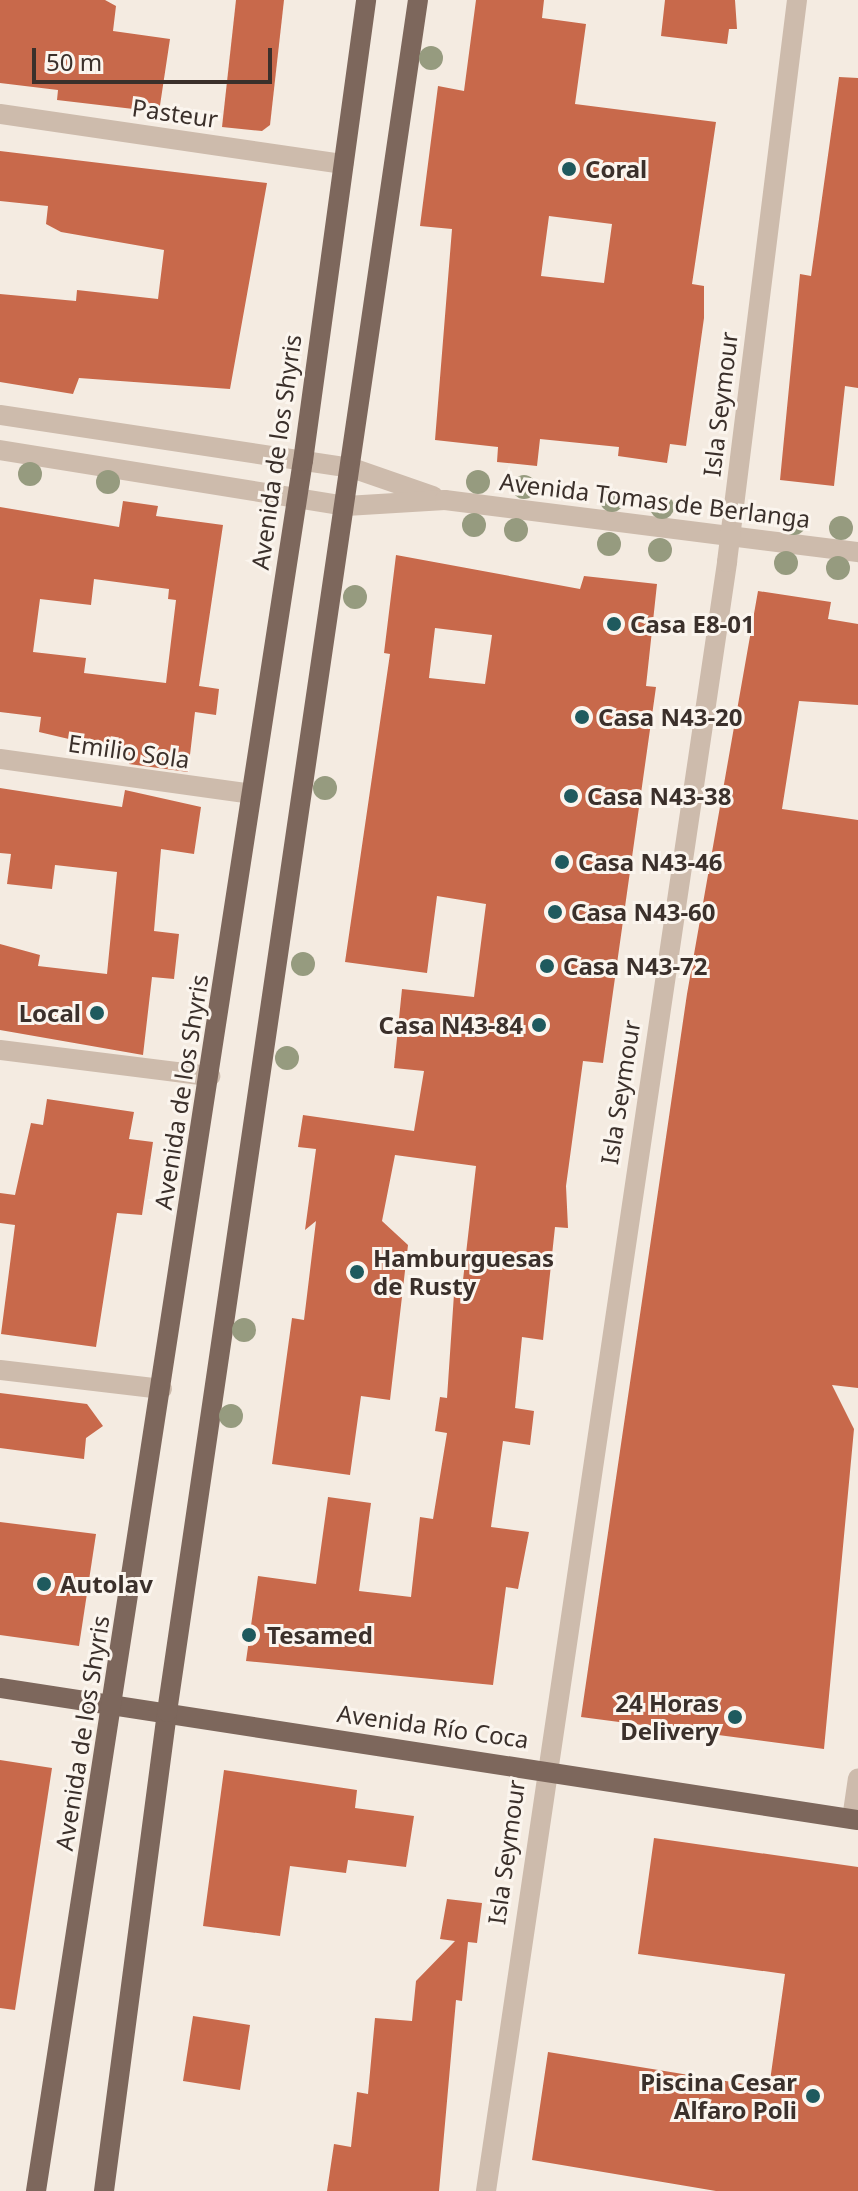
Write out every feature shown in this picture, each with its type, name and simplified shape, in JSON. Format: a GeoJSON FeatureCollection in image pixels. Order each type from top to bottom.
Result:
{"type":"FeatureCollection","features":[{"type":"Feature","properties":{"kind":"main road","name":"Avenida de los Shyris"},"geometry":{"type":"LineString","coordinates":[[36,2191],[303,461],[366,0]]}},
{"type":"Feature","properties":{"kind":"main road"},"geometry":{"type":"LineString","coordinates":[[104,2191],[167,1712],[352,468],[418,0]]}},
{"type":"Feature","properties":{"kind":"main road","name":"Avenida Río Coca"},"geometry":{"type":"LineString","coordinates":[[0,1688],[544,1768],[855,1820]]}},
{"type":"Feature","properties":{"kind":"street","name":"Isla Seymour"},"geometry":{"type":"LineString","coordinates":[[486,2191],[544,1768],[729,537],[797,0]]}},
{"type":"Feature","properties":{"kind":"street","name":"Pasteur"},"geometry":{"type":"LineString","coordinates":[[0,114],[343,164]]}},
{"type":"Feature","properties":{"kind":"street","name":"Avenida Tomas de Berlanga"},"geometry":{"type":"LineString","coordinates":[[0,415],[352,468],[445,500]]}},
{"type":"Feature","properties":{"kind":"street","name":"Avenida Tomas de Berlanga"},"geometry":{"type":"LineString","coordinates":[[0,450],[346,506],[445,500],[858,552]]}},
{"type":"Feature","properties":{"kind":"street","name":"Emilio Sola"},"geometry":{"type":"LineString","coordinates":[[0,759],[251,794]]}},
{"type":"Feature","properties":{"kind":"street"},"geometry":{"type":"LineString","coordinates":[[0,1050],[210,1076]]}},
{"type":"Feature","properties":{"kind":"street"},"geometry":{"type":"LineString","coordinates":[[0,1370],[162,1389]]}},
{"type":"Feature","properties":{"kind":"street"},"geometry":{"type":"LineString","coordinates":[[855,1820],[858,1778]]}},
{"type":"Feature","properties":{"kind":"building"},"geometry":{"type":"Polygon","coordinates":[[[0,0],[105,0],[116,6],[113,31],[170,39],[159,112],[57,100],[58,90],[0,83],[0,0]]]}},
{"type":"Feature","properties":{"kind":"building"},"geometry":{"type":"Polygon","coordinates":[[[236,0],[284,0],[270,125],[262,131],[222,127],[236,0]]]}},
{"type":"Feature","properties":{"kind":"building"},"geometry":{"type":"Polygon","coordinates":[[[476,0],[544,0],[542,18],[586,24],[575,104],[716,122],[692,284],[704,286],[704,318],[686,446],[670,444],[667,463],[618,456],[619,447],[540,439],[537,466],[497,462],[498,447],[435,440],[452,229],[420,226],[438,86],[464,91],[476,0]],[[549,216],[541,276],[604,283],[612,224],[549,216]]]}},
{"type":"Feature","properties":{"kind":"building"},"geometry":{"type":"Polygon","coordinates":[[[665,0],[735,0],[737,29],[729,29],[727,44],[661,36],[665,0]]]}},
{"type":"Feature","properties":{"kind":"building"},"geometry":{"type":"Polygon","coordinates":[[[839,77],[858,78],[858,388],[845,386],[834,486],[780,480],[800,274],[811,276],[839,77]]]}},
{"type":"Feature","properties":{"kind":"building"},"geometry":{"type":"Polygon","coordinates":[[[0,151],[267,183],[230,389],[79,378],[73,394],[0,382],[0,294],[76,301],[77,290],[158,299],[164,250],[61,232],[46,224],[48,206],[0,201],[0,151]]]}},
{"type":"Feature","properties":{"kind":"building"},"geometry":{"type":"Polygon","coordinates":[[[123,501],[158,506],[156,516],[223,525],[199,686],[219,689],[216,715],[195,712],[188,772],[129,764],[131,756],[120,751],[39,732],[41,717],[0,712],[0,507],[119,527],[123,501]],[[94,579],[91,605],[40,599],[33,652],[86,658],[84,673],[166,683],[176,600],[168,599],[169,589],[94,579]]]}},
{"type":"Feature","properties":{"kind":"building"},"geometry":{"type":"Polygon","coordinates":[[[396,555],[580,589],[584,576],[657,584],[646,686],[656,687],[603,1063],[583,1061],[566,1186],[568,1228],[555,1227],[543,1340],[522,1337],[515,1408],[534,1411],[530,1445],[503,1441],[491,1527],[529,1532],[518,1589],[506,1587],[493,1685],[246,1661],[258,1576],[316,1584],[328,1497],[371,1503],[359,1591],[411,1597],[420,1517],[433,1519],[447,1433],[435,1431],[440,1397],[447,1398],[455,1279],[463,1280],[476,1166],[395,1155],[382,1221],[408,1245],[390,1400],[361,1396],[350,1475],[272,1464],[292,1318],[304,1320],[316,1221],[305,1230],[316,1149],[298,1147],[303,1115],[414,1131],[424,1071],[394,1068],[402,989],[474,997],[486,904],[437,896],[427,973],[345,962],[390,654],[384,653],[396,555]],[[435,628],[429,678],[485,684],[492,635],[435,628]]]}},
{"type":"Feature","properties":{"kind":"building"},"geometry":{"type":"Polygon","coordinates":[[[758,591],[831,602],[828,619],[858,624],[858,705],[799,701],[782,809],[858,820],[858,1388],[832,1385],[854,1429],[824,1749],[581,1717],[687,994],[758,591]]]}},
{"type":"Feature","properties":{"kind":"building"},"geometry":{"type":"Polygon","coordinates":[[[0,788],[122,807],[125,790],[201,807],[194,854],[161,849],[154,931],[179,934],[174,979],[152,977],[143,1055],[0,1030],[0,944],[40,955],[38,966],[107,974],[117,872],[55,865],[52,889],[7,884],[11,854],[0,853],[0,788]]]}},
{"type":"Feature","properties":{"kind":"building"},"geometry":{"type":"Polygon","coordinates":[[[47,1099],[134,1112],[129,1139],[153,1142],[142,1215],[117,1213],[96,1347],[1,1334],[15,1225],[0,1223],[0,1193],[15,1195],[31,1123],[43,1125],[47,1099]]]}},
{"type":"Feature","properties":{"kind":"building"},"geometry":{"type":"Polygon","coordinates":[[[0,1393],[87,1404],[103,1426],[86,1438],[84,1459],[0,1448],[0,1393]]]}},
{"type":"Feature","properties":{"kind":"building","name":"Autolav"},"geometry":{"type":"Polygon","coordinates":[[[0,1522],[96,1534],[79,1646],[0,1635],[0,1522]]]}},
{"type":"Feature","properties":{"kind":"building"},"geometry":{"type":"Polygon","coordinates":[[[0,1760],[52,1768],[15,2010],[0,2008],[0,1760]]]}},
{"type":"Feature","properties":{"kind":"building"},"geometry":{"type":"Polygon","coordinates":[[[224,1770],[357,1790],[355,1808],[414,1816],[406,1867],[348,1860],[346,1873],[290,1866],[280,1936],[203,1926],[224,1770]]]}},
{"type":"Feature","properties":{"kind":"building"},"geometry":{"type":"Polygon","coordinates":[[[654,1838],[858,1867],[858,2191],[716,2191],[532,2160],[548,2052],[769,2088],[785,1974],[638,1954],[654,1838]]]}},
{"type":"Feature","properties":{"kind":"building"},"geometry":{"type":"Polygon","coordinates":[[[447,1899],[482,1903],[477,1943],[468,1942],[462,2001],[456,2000],[439,2191],[327,2191],[334,2144],[351,2147],[357,2092],[368,2094],[375,2018],[412,2021],[416,1981],[455,1941],[440,1939],[447,1899]]]}},
{"type":"Feature","properties":{"kind":"building"},"geometry":{"type":"Polygon","coordinates":[[[193,2016],[250,2025],[240,2090],[183,2081],[193,2016]]]}},
{"type":"Feature","properties":{"kind":"place","name":"Coral"},"geometry":{"type":"Point","coordinates":[569,169]}},
{"type":"Feature","properties":{"kind":"place","name":"Casa E8-01"},"geometry":{"type":"Point","coordinates":[614,624]}},
{"type":"Feature","properties":{"kind":"place","name":"Casa N43-20"},"geometry":{"type":"Point","coordinates":[582,717]}},
{"type":"Feature","properties":{"kind":"place","name":"Casa N43-38"},"geometry":{"type":"Point","coordinates":[571,796]}},
{"type":"Feature","properties":{"kind":"place","name":"Casa N43-46"},"geometry":{"type":"Point","coordinates":[562,862]}},
{"type":"Feature","properties":{"kind":"place","name":"Casa N43-60"},"geometry":{"type":"Point","coordinates":[555,912]}},
{"type":"Feature","properties":{"kind":"place","name":"Casa N43-72"},"geometry":{"type":"Point","coordinates":[547,966]}},
{"type":"Feature","properties":{"kind":"place","name":"Local"},"geometry":{"type":"Point","coordinates":[97,1013]}},
{"type":"Feature","properties":{"kind":"place","name":"Casa N43-84"},"geometry":{"type":"Point","coordinates":[539,1025]}},
{"type":"Feature","properties":{"kind":"place","name":"Hamburguesas de Rusty"},"geometry":{"type":"Point","coordinates":[357,1272]}},
{"type":"Feature","properties":{"kind":"place","name":"Autolav"},"geometry":{"type":"Point","coordinates":[44,1584]}},
{"type":"Feature","properties":{"kind":"place","name":"Tesamed"},"geometry":{"type":"Point","coordinates":[249,1635]}},
{"type":"Feature","properties":{"kind":"place","name":"24 Horas Delivery"},"geometry":{"type":"Point","coordinates":[735,1717]}},
{"type":"Feature","properties":{"kind":"place","name":"Piscina Cesar Alfaro Poli"},"geometry":{"type":"Point","coordinates":[813,2096]}}]}
